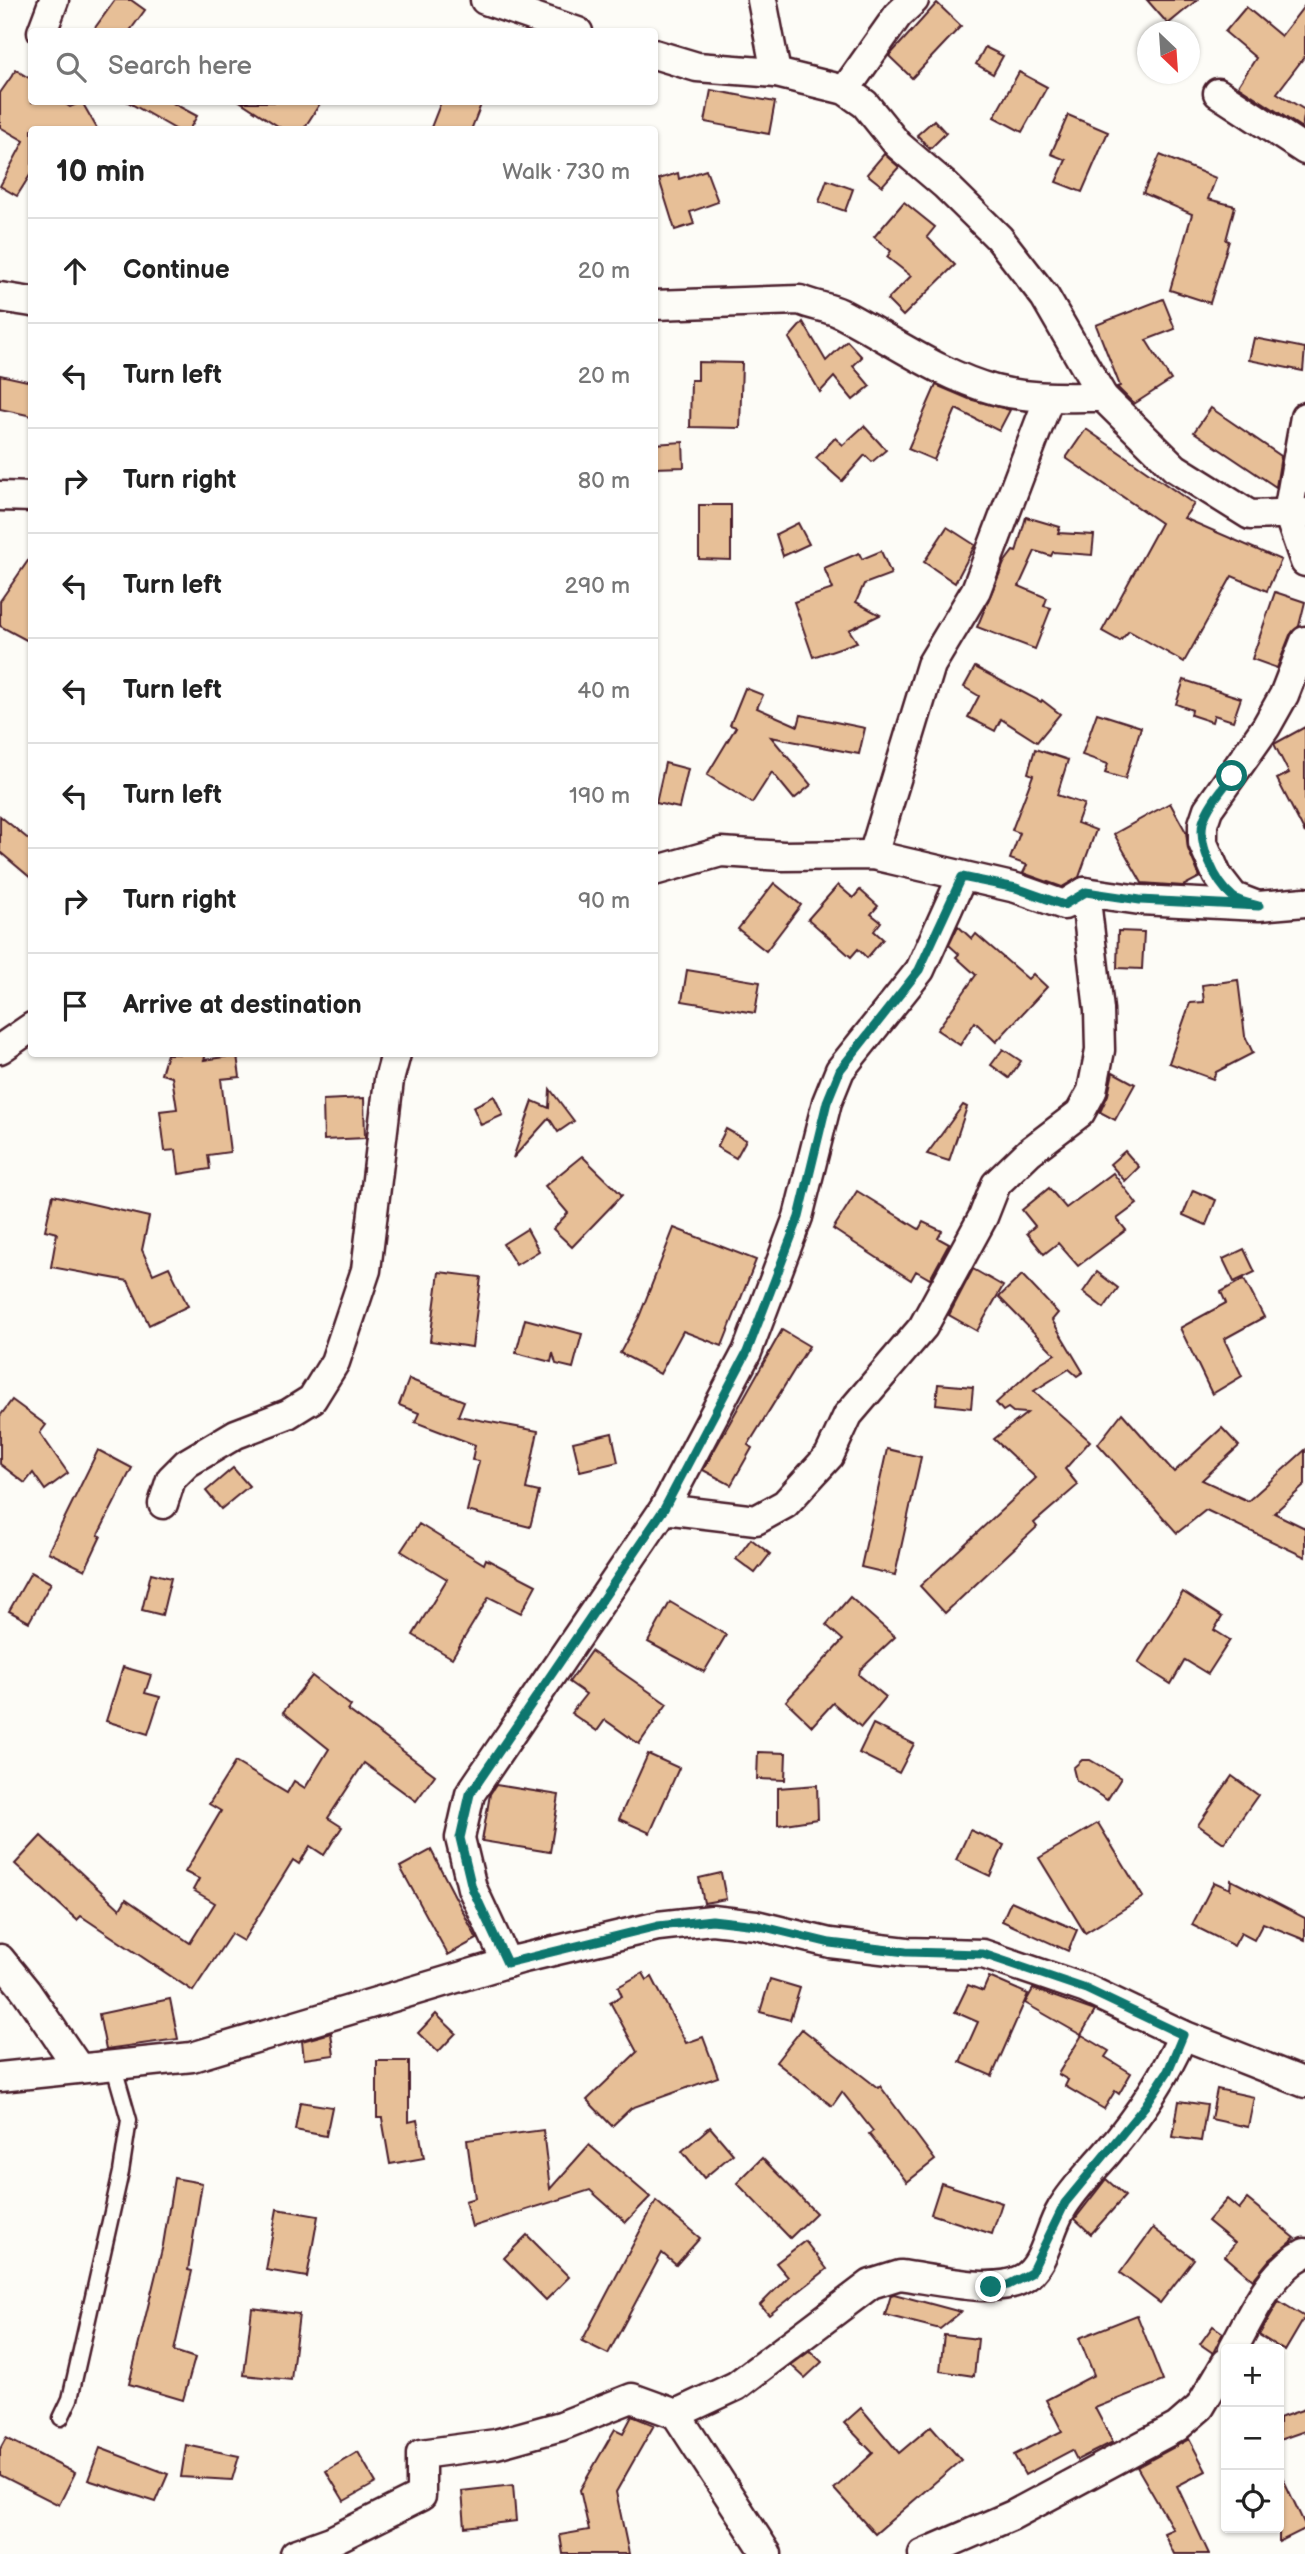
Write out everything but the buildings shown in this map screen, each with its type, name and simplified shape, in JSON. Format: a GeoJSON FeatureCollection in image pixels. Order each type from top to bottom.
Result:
{"type":"FeatureCollection","features":[{"type":"Feature","properties":{"kind":"street"},"geometry":{"type":"LineString","coordinates":[[44,28],[54,0]]}},
{"type":"Feature","properties":{"kind":"street"},"geometry":{"type":"LineString","coordinates":[[485,0],[566,28]]}},
{"type":"Feature","properties":{"kind":"street"},"geometry":{"type":"LineString","coordinates":[[762,0],[776,73]]}},
{"type":"Feature","properties":{"kind":"street"},"geometry":{"type":"LineString","coordinates":[[845,90],[898,15],[914,0]]}},
{"type":"Feature","properties":{"kind":"street"},"geometry":{"type":"LineString","coordinates":[[658,55],[697,67],[776,73],[845,90],[865,104],[898,145],[999,237],[1045,297],[1103,397],[1175,468],[1250,515],[1297,513]]}},
{"type":"Feature","properties":{"kind":"street"},"geometry":{"type":"LineString","coordinates":[[1218,93],[1305,150]]}},
{"type":"Feature","properties":{"kind":"street"},"geometry":{"type":"LineString","coordinates":[[0,297],[28,301]]}},
{"type":"Feature","properties":{"kind":"street"},"geometry":{"type":"LineString","coordinates":[[658,306],[800,300],[817,308],[836,311],[934,366],[995,390],[1049,398],[1103,397]]}},
{"type":"Feature","properties":{"kind":"street"},"geometry":{"type":"LineString","coordinates":[[873,855],[931,665],[976,590],[1049,398]]}},
{"type":"Feature","properties":{"kind":"street"},"geometry":{"type":"LineString","coordinates":[[1305,417],[1297,513],[1305,562]]}},
{"type":"Feature","properties":{"kind":"street"},"geometry":{"type":"LineString","coordinates":[[0,496],[28,497]]}},
{"type":"Feature","properties":{"kind":"street"},"geometry":{"type":"LineString","coordinates":[[1259,906],[1234,897],[1217,875],[1203,843],[1203,824],[1208,809],[1266,727],[1284,695],[1305,641]]}},
{"type":"Feature","properties":{"kind":"street"},"geometry":{"type":"LineString","coordinates":[[658,870],[721,852],[783,856],[873,855],[1016,888],[1064,905],[1086,892],[1140,900],[1259,906],[1305,902]]}},
{"type":"Feature","properties":{"kind":"street"},"geometry":{"type":"LineString","coordinates":[[507,1963],[472,1888],[460,1838],[470,1794],[664,1509],[747,1352],[799,1217],[827,1102],[840,1070],[919,970],[962,877]]}},
{"type":"Feature","properties":{"kind":"street"},"geometry":{"type":"LineString","coordinates":[[664,1509],[756,1521],[785,1504],[829,1456],[848,1415],[923,1327],[983,1217],[996,1184],[1029,1152],[1080,1113],[1092,1090],[1100,1050],[1099,1010],[1086,892]]}},
{"type":"Feature","properties":{"kind":"street"},"geometry":{"type":"LineString","coordinates":[[0,1049],[28,1030]]}},
{"type":"Feature","properties":{"kind":"street"},"geometry":{"type":"LineString","coordinates":[[163,1504],[171,1479],[187,1463],[236,1434],[288,1414],[312,1399],[335,1363],[366,1270],[388,1093],[395,1057]]}},
{"type":"Feature","properties":{"kind":"street"},"geometry":{"type":"LineString","coordinates":[[0,2077],[192,2057],[507,1963],[658,1926],[712,1920],[756,1925],[830,1943],[906,1952],[983,1954],[1086,1989],[1183,2035],[1305,2084]]}},
{"type":"Feature","properties":{"kind":"street"},"geometry":{"type":"LineString","coordinates":[[0,1959],[26,1991],[78,2067]]}},
{"type":"Feature","properties":{"kind":"street"},"geometry":{"type":"LineString","coordinates":[[676,2413],[736,2386],[871,2284],[887,2277],[900,2275],[991,2287],[1008,2285],[1031,2273],[1065,2203],[1145,2106],[1168,2071],[1183,2035]]}},
{"type":"Feature","properties":{"kind":"street"},"geometry":{"type":"LineString","coordinates":[[1236,2344],[1259,2301],[1294,2259],[1305,2253]]}},
{"type":"Feature","properties":{"kind":"street"},"geometry":{"type":"LineString","coordinates":[[923,2554],[1013,2515],[1177,2427],[1200,2407],[1221,2371]]}},
{"type":"Feature","properties":{"kind":"street"},"geometry":{"type":"LineString","coordinates":[[295,2554],[331,2541],[421,2496],[421,2454],[496,2444],[561,2427],[632,2398],[676,2413],[767,2554]]}},
{"type":"Feature","properties":{"kind":"lane"},"geometry":{"type":"LineString","coordinates":[[61,2417],[70,2399],[121,2172],[129,2120],[113,2064]]}},
{"type":"Feature","properties":{"kind":"route"},"geometry":{"type":"LineString","coordinates":[[991,2287],[1008,2285],[1031,2273],[1065,2203],[1145,2106],[1168,2071],[1183,2035],[1086,1989],[983,1954],[906,1952],[830,1943],[756,1925],[712,1920],[658,1926],[507,1963],[472,1888],[460,1838],[470,1794],[561,1665],[664,1509],[747,1352],[799,1217],[827,1102],[840,1070],[919,970],[962,877],[1016,888],[1064,905],[1086,892],[1140,900],[1259,906],[1234,897],[1217,875],[1203,843],[1203,824],[1208,809],[1232,776]]}}]}
